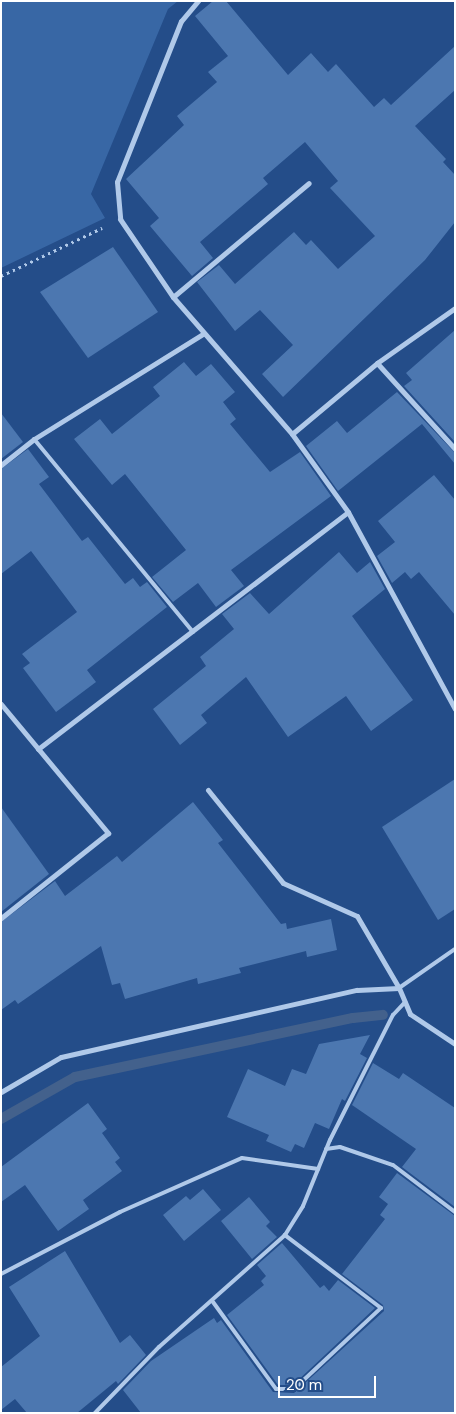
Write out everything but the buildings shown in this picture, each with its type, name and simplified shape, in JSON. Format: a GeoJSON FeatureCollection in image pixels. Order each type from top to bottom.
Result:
{"type":"FeatureCollection","features":[{"type":"Feature","properties":{"kind":"street"},"geometry":{"type":"LineString","coordinates":[[198,1],[181,21],[117,182],[120,219],[173,297],[203,334],[292,434],[348,512],[455,709]]}},
{"type":"Feature","properties":{"kind":"street"},"geometry":{"type":"LineString","coordinates":[[173,297],[309,183]]}},
{"type":"Feature","properties":{"kind":"street"},"geometry":{"type":"LineString","coordinates":[[292,434],[377,363],[455,308]]}},
{"type":"Feature","properties":{"kind":"street"},"geometry":{"type":"LineString","coordinates":[[1,465],[34,439],[203,334]]}},
{"type":"Feature","properties":{"kind":"street"},"geometry":{"type":"LineString","coordinates":[[377,363],[455,448]]}},
{"type":"Feature","properties":{"kind":"street"},"geometry":{"type":"LineString","coordinates":[[38,749],[348,512]]}},
{"type":"Feature","properties":{"kind":"street"},"geometry":{"type":"LineString","coordinates":[[1,704],[108,833],[1,918]]}},
{"type":"Feature","properties":{"kind":"street"},"geometry":{"type":"LineString","coordinates":[[208,790],[283,883],[356,916],[399,988],[410,1014],[455,1044]]}},
{"type":"Feature","properties":{"kind":"street"},"geometry":{"type":"LineString","coordinates":[[1,1092],[61,1057],[358,990],[399,988]]}},
{"type":"Feature","properties":{"kind":"lane"},"geometry":{"type":"LineString","coordinates":[[34,439],[193,632]]}},
{"type":"Feature","properties":{"kind":"lane"},"geometry":{"type":"LineString","coordinates":[[399,988],[455,949]]}},
{"type":"Feature","properties":{"kind":"lane"},"geometry":{"type":"LineString","coordinates":[[95,1413],[159,1348],[213,1302],[285,1235],[303,1206],[326,1149],[393,1015],[405,1002]]}},
{"type":"Feature","properties":{"kind":"lane"},"geometry":{"type":"LineString","coordinates":[[326,1149],[340,1147],[393,1165],[455,1212]]}},
{"type":"Feature","properties":{"kind":"lane"},"geometry":{"type":"LineString","coordinates":[[1,1274],[120,1212],[242,1158],[318,1169]]}},
{"type":"Feature","properties":{"kind":"lane"},"geometry":{"type":"LineString","coordinates":[[213,1302],[276,1389],[294,1389],[381,1308],[285,1235]]}},
{"type":"Feature","properties":{"kind":"path"},"geometry":{"type":"LineString","coordinates":[[1,276],[120,219]]}},
{"type":"Feature","properties":{"kind":"shaded area"},"geometry":{"type":"Polygon","coordinates":[[[1,1],[178,1],[168,9],[91,194],[105,218],[1,268],[1,1]]]}},
{"type":"Feature","properties":{"kind":"waterway"},"geometry":{"type":"LineString","coordinates":[[1,1119],[75,1077],[353,1018],[383,1015]]}}]}
